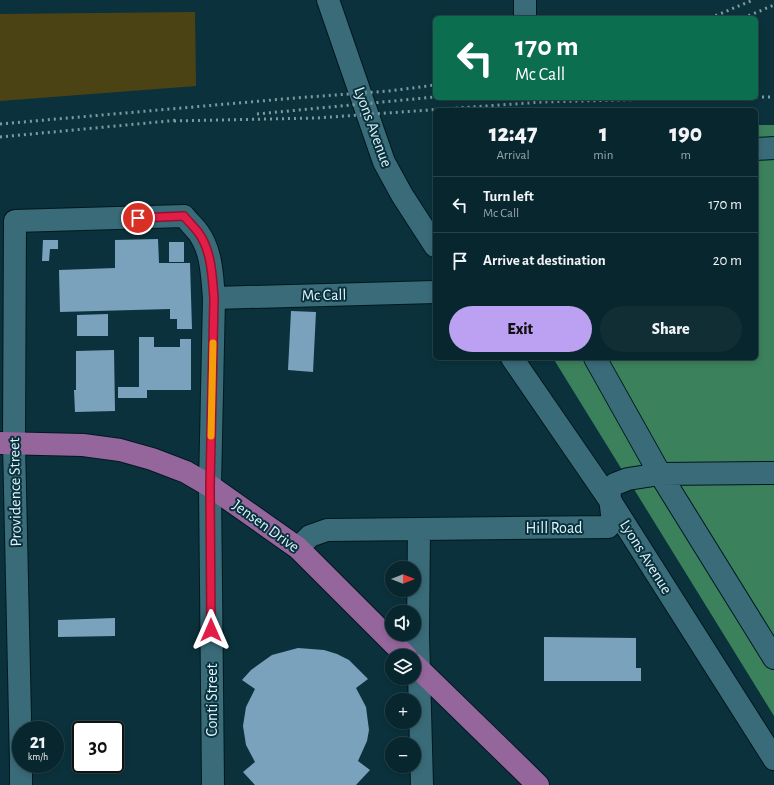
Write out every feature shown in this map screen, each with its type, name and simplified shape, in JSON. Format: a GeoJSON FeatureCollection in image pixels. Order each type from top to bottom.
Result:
{"type":"FeatureCollection","features":[{"type":"Feature","properties":{"kind":"main road","name":"Jensen Drive"},"geometry":{"type":"LineString","coordinates":[[7,443],[83,445],[120,450],[152,459],[186,472],[210,486],[298,548],[399,649]]}},
{"type":"Feature","properties":{"kind":"main road","name":"Jensen Drive"},"geometry":{"type":"LineString","coordinates":[[421,671],[538,785]]}},
{"type":"Feature","properties":{"kind":"street","name":"Lyons Avenue"},"geometry":{"type":"LineString","coordinates":[[328,0],[384,162],[402,195],[433,243]]}},
{"type":"Feature","properties":{"kind":"street"},"geometry":{"type":"LineString","coordinates":[[525,0],[525,16]]}},
{"type":"Feature","properties":{"kind":"street"},"geometry":{"type":"LineString","coordinates":[[758,149],[774,148]]}},
{"type":"Feature","properties":{"kind":"street","name":"Providence Street"},"geometry":{"type":"LineString","coordinates":[[19,721],[7,443],[15,221],[184,216]]}},
{"type":"Feature","properties":{"kind":"street","name":"Conti Street"},"geometry":{"type":"LineString","coordinates":[[184,216],[198,233],[207,249],[212,274],[214,298],[210,486],[213,785]]}},
{"type":"Feature","properties":{"kind":"street","name":"Mc Call"},"geometry":{"type":"LineString","coordinates":[[214,298],[433,292]]}},
{"type":"Feature","properties":{"kind":"street","name":"Lyons Avenue"},"geometry":{"type":"LineString","coordinates":[[516,360],[609,499],[774,759]]}},
{"type":"Feature","properties":{"kind":"street"},"geometry":{"type":"LineString","coordinates":[[596,360],[660,474],[774,658]]}},
{"type":"Feature","properties":{"kind":"street"},"geometry":{"type":"LineString","coordinates":[[609,499],[609,490],[615,484],[628,479],[660,474],[774,473]]}},
{"type":"Feature","properties":{"kind":"street","name":"Hill Road"},"geometry":{"type":"LineString","coordinates":[[298,548],[310,536],[327,530],[608,527],[613,522],[609,499]]}},
{"type":"Feature","properties":{"kind":"street"},"geometry":{"type":"LineString","coordinates":[[416,649],[418,636],[419,528]]}},
{"type":"Feature","properties":{"kind":"street"},"geometry":{"type":"LineString","coordinates":[[415,685],[422,785]]}},
{"type":"Feature","properties":{"kind":"street","name":"Providence Street"},"geometry":{"type":"LineString","coordinates":[[21,773],[22,785]]}},
{"type":"Feature","properties":{"kind":"shaded area"},"geometry":{"type":"Polygon","coordinates":[[[195,12],[196,86],[0,101],[0,14],[195,12]]]}},
{"type":"Feature","properties":{"kind":"shaded area"},"geometry":{"type":"Polygon","coordinates":[[[758,125],[774,125],[774,716],[554,360],[758,360],[758,125]]]}},
{"type":"Feature","properties":{"kind":"building"},"geometry":{"type":"Polygon","coordinates":[[[158,239],[159,263],[190,263],[192,329],[177,329],[177,319],[170,319],[170,309],[60,312],[59,270],[115,268],[115,240],[158,239]]]}},
{"type":"Feature","properties":{"kind":"building"},"geometry":{"type":"Polygon","coordinates":[[[43,240],[58,240],[58,249],[50,249],[49,261],[42,261],[43,240]]]}},
{"type":"Feature","properties":{"kind":"building"},"geometry":{"type":"Polygon","coordinates":[[[169,242],[184,242],[184,262],[169,262],[169,242]]]}},
{"type":"Feature","properties":{"kind":"building"},"geometry":{"type":"Polygon","coordinates":[[[291,311],[316,312],[313,372],[288,370],[291,311]]]}},
{"type":"Feature","properties":{"kind":"building"},"geometry":{"type":"Polygon","coordinates":[[[108,314],[108,336],[77,336],[77,315],[108,314]]]}},
{"type":"Feature","properties":{"kind":"building"},"geometry":{"type":"Polygon","coordinates":[[[139,337],[154,337],[154,347],[180,347],[180,339],[191,339],[191,390],[147,390],[147,398],[118,398],[118,387],[139,387],[139,337]]]}},
{"type":"Feature","properties":{"kind":"building"},"geometry":{"type":"Polygon","coordinates":[[[114,350],[115,411],[75,412],[74,390],[76,390],[76,351],[114,350]]]}},
{"type":"Feature","properties":{"kind":"building"},"geometry":{"type":"Polygon","coordinates":[[[115,618],[115,636],[58,637],[58,620],[115,618]]]}},
{"type":"Feature","properties":{"kind":"building"},"geometry":{"type":"Polygon","coordinates":[[[544,637],[636,638],[636,668],[641,668],[641,681],[544,681],[544,637]]]}},
{"type":"Feature","properties":{"kind":"building"},"geometry":{"type":"Polygon","coordinates":[[[298,648],[324,650],[337,654],[349,660],[368,679],[356,688],[366,707],[369,730],[367,741],[358,761],[370,770],[356,785],[255,785],[243,772],[255,762],[246,745],[243,726],[246,707],[255,689],[242,680],[251,670],[272,655],[298,648]]]}},
{"type":"Feature","properties":{"kind":"railway"},"geometry":{"type":"LineString","coordinates":[[715,16],[753,0]]}},
{"type":"Feature","properties":{"kind":"railway"},"geometry":{"type":"LineString","coordinates":[[748,16],[774,5]]}},
{"type":"Feature","properties":{"kind":"railway"},"geometry":{"type":"LineString","coordinates":[[0,124],[389,91],[433,85]]}},
{"type":"Feature","properties":{"kind":"railway"},"geometry":{"type":"LineString","coordinates":[[257,114],[433,97]]}},
{"type":"Feature","properties":{"kind":"railway"},"geometry":{"type":"LineString","coordinates":[[758,97],[774,97]]}},
{"type":"Feature","properties":{"kind":"railway"},"geometry":{"type":"LineString","coordinates":[[458,108],[542,102],[620,100]]}},
{"type":"Feature","properties":{"kind":"railway"},"geometry":{"type":"LineString","coordinates":[[174,121],[317,118],[433,110]]}},
{"type":"Feature","properties":{"kind":"railway"},"geometry":{"type":"LineString","coordinates":[[0,137],[179,120]]}},
{"type":"Feature","properties":{"kind":"slow traffic"},"geometry":{"type":"LineString","coordinates":[[211,436],[213,343]]}},
{"type":"Feature","properties":{"kind":"route"},"geometry":{"type":"LineString","coordinates":[[138,218],[184,216],[198,233],[207,249],[212,274],[214,298],[210,486],[211,630]]}}]}
